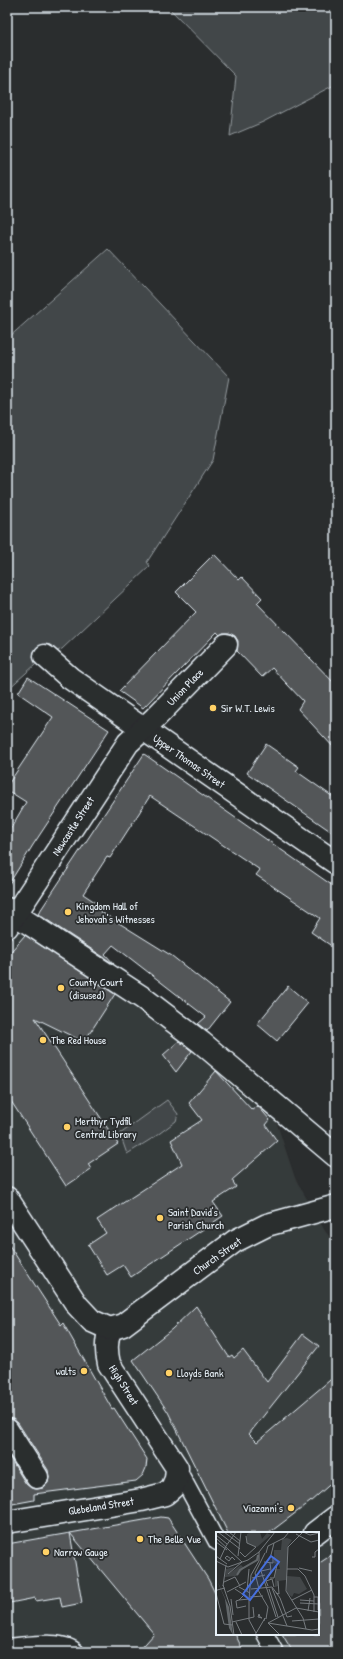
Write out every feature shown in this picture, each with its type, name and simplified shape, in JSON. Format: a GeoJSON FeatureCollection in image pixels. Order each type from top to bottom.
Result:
{"type":"FeatureCollection","features":[{"type":"Feature","properties":{"kind":"street","name":"Union Place"},"geometry":{"type":"LineString","coordinates":[[144,729],[226,646]]}},
{"type":"Feature","properties":{"kind":"street","name":"Upper Thomas Street"},"geometry":{"type":"LineString","coordinates":[[45,656],[70,678],[336,862]]}},
{"type":"Feature","properties":{"kind":"street","name":"Newcastle Street"},"geometry":{"type":"LineString","coordinates":[[10,917],[128,743],[144,729]]}},
{"type":"Feature","properties":{"kind":"street"},"geometry":{"type":"LineString","coordinates":[[10,917],[83,958],[143,998],[202,1043],[336,1156]]}},
{"type":"Feature","properties":{"kind":"street"},"geometry":{"type":"LineString","coordinates":[[7,1198],[77,1305],[92,1321],[110,1329]]}},
{"type":"Feature","properties":{"kind":"street","name":"Church Street"},"geometry":{"type":"LineString","coordinates":[[110,1329],[123,1325],[235,1241],[267,1225],[336,1206]]}},
{"type":"Feature","properties":{"kind":"street","name":"High Street"},"geometry":{"type":"LineString","coordinates":[[110,1329],[106,1351],[109,1364],[177,1468],[216,1540]]}},
{"type":"Feature","properties":{"kind":"street"},"geometry":{"type":"LineString","coordinates":[[7,1430],[37,1477]]}},
{"type":"Feature","properties":{"kind":"street","name":"Glebeland Street"},"geometry":{"type":"LineString","coordinates":[[7,1522],[141,1500],[165,1494],[172,1488],[176,1479],[177,1468]]}},
{"type":"Feature","properties":{"kind":"street"},"geometry":{"type":"LineString","coordinates":[[315,1532],[336,1517]]}},
{"type":"Feature","properties":{"kind":"street"},"geometry":{"type":"LineString","coordinates":[[7,1648],[50,1644],[61,1645],[74,1649],[76,1652]]}},
{"type":"Feature","properties":{"kind":"shaded area"},"geometry":{"type":"Polygon","coordinates":[[[168,7],[336,7],[336,84],[263,122],[230,136],[236,76],[168,7]]]}},
{"type":"Feature","properties":{"kind":"shaded area"},"geometry":{"type":"Polygon","coordinates":[[[108,249],[229,377],[213,460],[147,562],[150,566],[62,649],[45,656],[7,690],[7,339],[108,249]]]}},
{"type":"Feature","properties":{"kind":"shaded area"},"geometry":{"type":"Polygon","coordinates":[[[7,922],[154,1018],[210,1060],[275,1118],[295,1178],[325,1231],[336,1245],[336,1652],[7,1652],[7,922]]]}},
{"type":"Feature","properties":{"kind":"shaded area"},"geometry":{"type":"Polygon","coordinates":[[[167,1100],[178,1114],[176,1121],[156,1136],[127,1154],[120,1134],[167,1100]]]}},
{"type":"Feature","properties":{"kind":"building"},"geometry":{"type":"Polygon","coordinates":[[[214,554],[239,580],[242,577],[262,598],[257,603],[336,685],[336,750],[298,709],[303,701],[272,668],[262,677],[237,651],[238,641],[235,636],[229,633],[223,633],[220,635],[217,632],[143,708],[119,691],[196,612],[176,592],[214,554]]]}},
{"type":"Feature","properties":{"kind":"building"},"geometry":{"type":"Polygon","coordinates":[[[28,677],[109,730],[7,887],[7,835],[26,802],[7,790],[7,786],[53,717],[18,693],[28,677]]]}},
{"type":"Feature","properties":{"kind":"building"},"geometry":{"type":"Polygon","coordinates":[[[266,744],[299,767],[296,771],[336,799],[336,835],[247,773],[266,744]]]}},
{"type":"Feature","properties":{"kind":"building"},"geometry":{"type":"Polygon","coordinates":[[[144,754],[336,888],[336,949],[311,932],[320,918],[256,875],[260,870],[150,796],[110,858],[107,857],[83,894],[101,906],[98,910],[172,956],[230,1002],[207,1031],[198,1024],[206,1017],[113,945],[105,954],[114,964],[38,914],[144,754]]]}},
{"type":"Feature","properties":{"kind":"building"},"geometry":{"type":"Polygon","coordinates":[[[25,935],[115,994],[84,1042],[35,1018],[118,1144],[88,1164],[91,1169],[66,1186],[7,1095],[7,956],[25,935]]]}},
{"type":"Feature","properties":{"kind":"building"},"geometry":{"type":"Polygon","coordinates":[[[288,986],[308,1003],[277,1041],[257,1024],[288,986]]]}},
{"type":"Feature","properties":{"kind":"building"},"geometry":{"type":"Polygon","coordinates":[[[179,1041],[192,1051],[176,1072],[163,1055],[179,1041]]]}},
{"type":"Feature","properties":{"kind":"building","name":"Saint David's Parish Church"},"geometry":{"type":"Polygon","coordinates":[[[216,1071],[252,1110],[258,1106],[270,1120],[266,1125],[277,1141],[232,1180],[236,1187],[213,1202],[223,1216],[131,1277],[123,1265],[107,1275],[88,1245],[106,1233],[97,1220],[182,1164],[171,1140],[202,1120],[189,1103],[216,1071]]]}},
{"type":"Feature","properties":{"kind":"building"},"geometry":{"type":"Polygon","coordinates":[[[7,1242],[61,1325],[63,1323],[112,1409],[114,1408],[147,1459],[146,1468],[143,1475],[136,1481],[34,1494],[34,1500],[7,1505],[7,1453],[26,1484],[31,1488],[43,1488],[48,1483],[49,1477],[48,1470],[18,1423],[13,1419],[7,1418],[7,1242]]]}},
{"type":"Feature","properties":{"kind":"building"},"geometry":{"type":"Polygon","coordinates":[[[196,1306],[229,1357],[232,1355],[234,1358],[243,1350],[267,1382],[303,1334],[319,1346],[249,1434],[257,1442],[336,1375],[336,1479],[310,1502],[270,1532],[228,1532],[168,1412],[133,1360],[172,1329],[196,1306]]]}},
{"type":"Feature","properties":{"kind":"building"},"geometry":{"type":"Polygon","coordinates":[[[161,1517],[168,1518],[208,1579],[216,1595],[216,1635],[236,1635],[244,1652],[138,1652],[154,1634],[70,1533],[161,1517]]]}},
{"type":"Feature","properties":{"kind":"building"},"geometry":{"type":"Polygon","coordinates":[[[70,1533],[82,1603],[62,1607],[60,1597],[36,1601],[35,1598],[10,1603],[7,1583],[7,1544],[70,1533]]]}},
{"type":"Feature","properties":{"kind":"building"},"geometry":{"type":"Polygon","coordinates":[[[336,1552],[336,1652],[293,1652],[283,1635],[319,1635],[319,1563],[336,1552]]]}},
{"type":"Feature","properties":{"kind":"place","name":"Sir W.T. Lewis"},"geometry":{"type":"Point","coordinates":[213,708]}},
{"type":"Feature","properties":{"kind":"place","name":"Kingdom Hall of Jehovah's Witnesses"},"geometry":{"type":"Point","coordinates":[68,912]}},
{"type":"Feature","properties":{"kind":"place","name":"County Court (disused)"},"geometry":{"type":"Point","coordinates":[61,988]}},
{"type":"Feature","properties":{"kind":"place","name":"The Red House"},"geometry":{"type":"Point","coordinates":[43,1040]}},
{"type":"Feature","properties":{"kind":"place","name":"Merthyr Tydfil Central Library"},"geometry":{"type":"Point","coordinates":[67,1127]}},
{"type":"Feature","properties":{"kind":"place","name":"Saint David's Parish Church"},"geometry":{"type":"Point","coordinates":[160,1218]}},
{"type":"Feature","properties":{"kind":"place","name":"walts"},"geometry":{"type":"Point","coordinates":[84,1371]}},
{"type":"Feature","properties":{"kind":"place","name":"Lloyds Bank"},"geometry":{"type":"Point","coordinates":[169,1373]}},
{"type":"Feature","properties":{"kind":"place","name":"Viazanni's"},"geometry":{"type":"Point","coordinates":[291,1508]}},
{"type":"Feature","properties":{"kind":"place","name":"The Belle Vue"},"geometry":{"type":"Point","coordinates":[140,1539]}},
{"type":"Feature","properties":{"kind":"place","name":"Narrow Gauge"},"geometry":{"type":"Point","coordinates":[46,1552]}}]}
